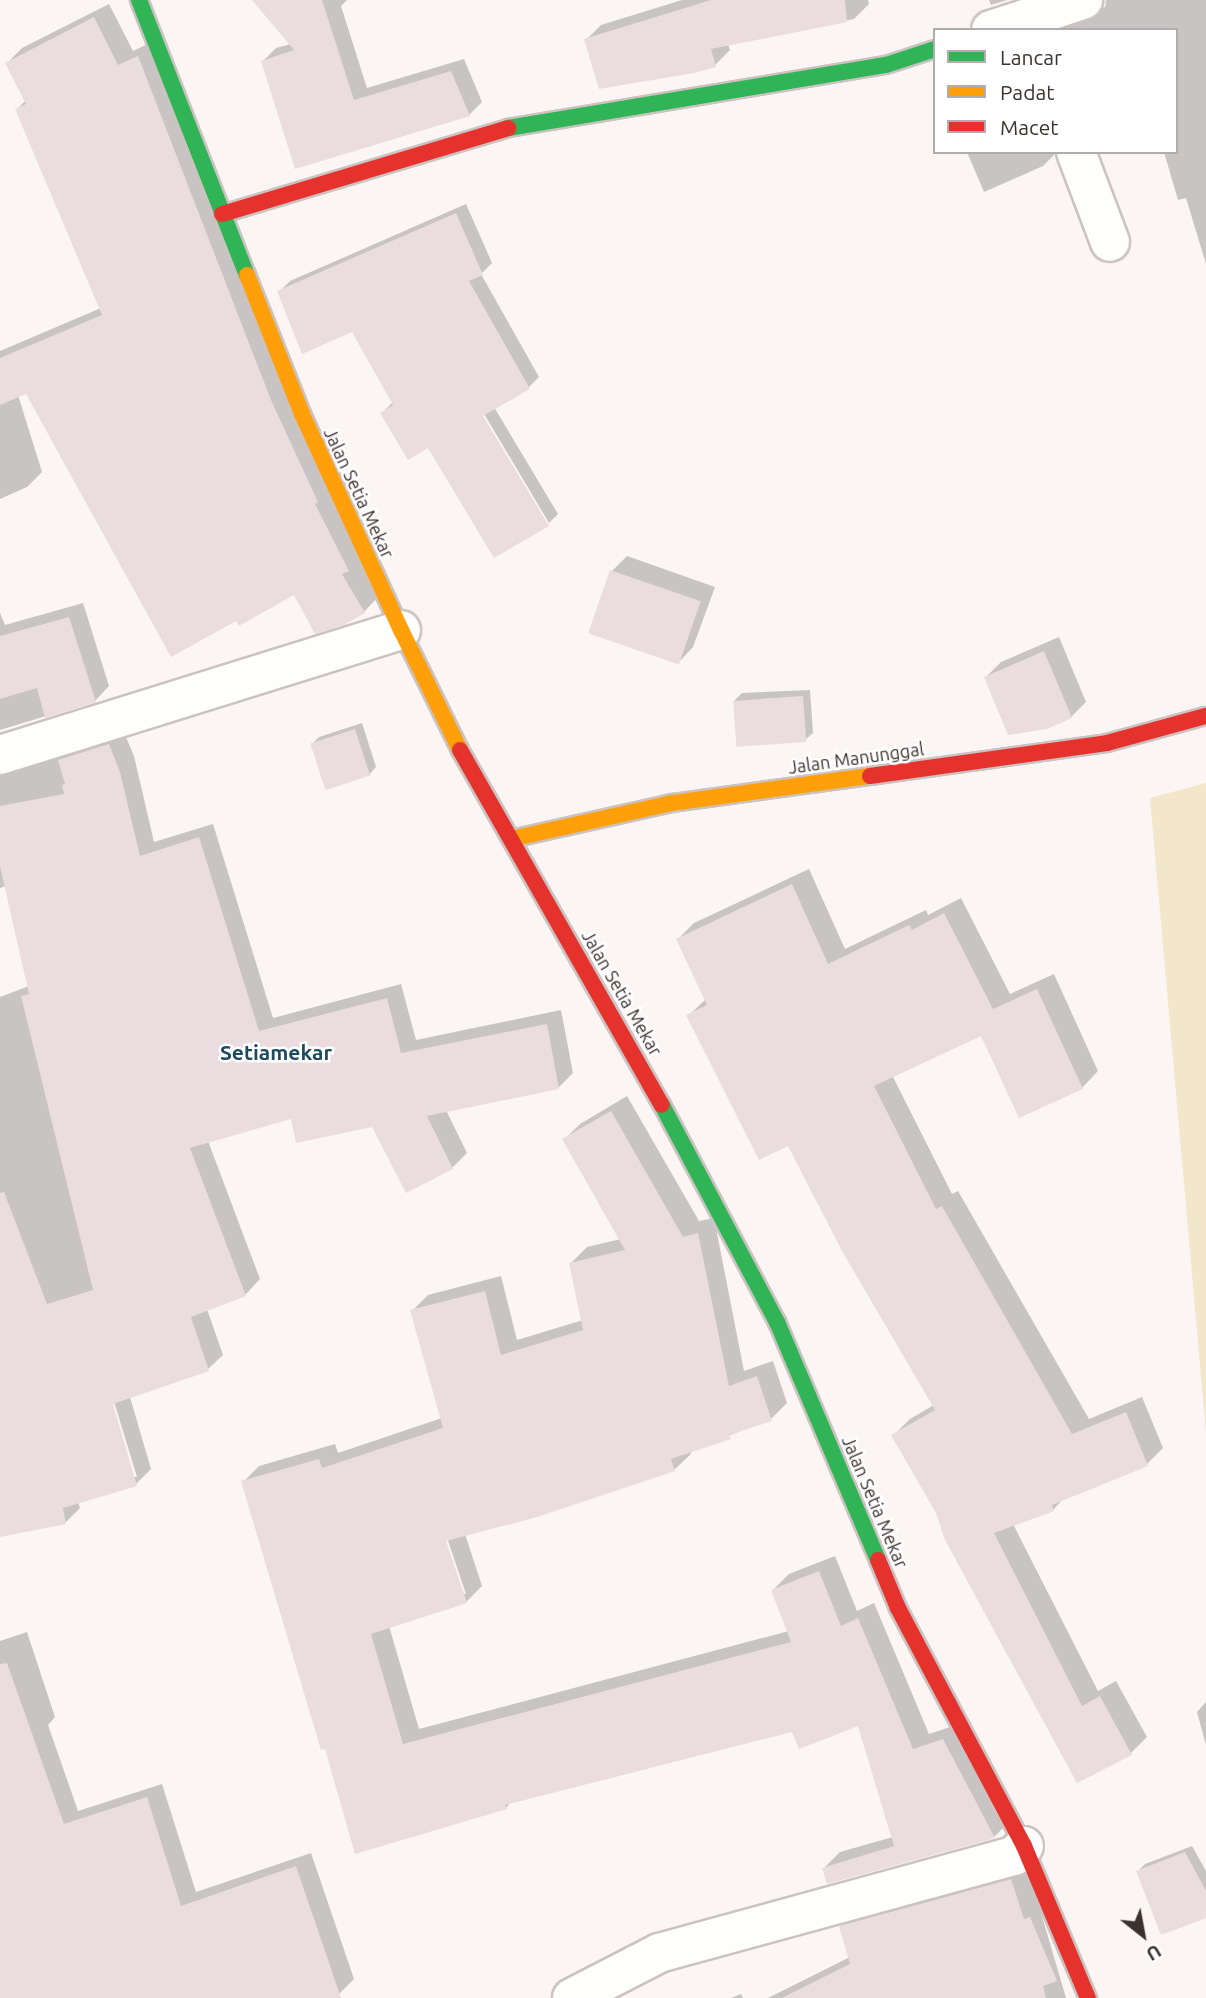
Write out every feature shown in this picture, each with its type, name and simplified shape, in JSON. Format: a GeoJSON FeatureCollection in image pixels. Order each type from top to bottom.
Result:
{"type":"FeatureCollection","features":[{"type":"Feature","properties":{"kind":"street","name":"Jalan Setia Mekar"},"geometry":{"type":"LineString","coordinates":[[139,0],[302,414],[401,630],[458,747],[648,1078],[777,1322],[898,1608],[1024,1846],[1088,1998]]}},
{"type":"Feature","properties":{"kind":"street"},"geometry":{"type":"LineString","coordinates":[[1015,26],[1083,0]]}},
{"type":"Feature","properties":{"kind":"street"},"geometry":{"type":"LineString","coordinates":[[222,214],[523,123],[886,65],[933,50]]}},
{"type":"Feature","properties":{"kind":"street"},"geometry":{"type":"LineString","coordinates":[[1077,154],[1110,242]]}},
{"type":"Feature","properties":{"kind":"street"},"geometry":{"type":"LineString","coordinates":[[0,755],[401,630]]}},
{"type":"Feature","properties":{"kind":"street","name":"Jalan Manunggal"},"geometry":{"type":"LineString","coordinates":[[511,839],[672,803],[1107,743],[1206,716]]}},
{"type":"Feature","properties":{"kind":"street"},"geometry":{"type":"LineString","coordinates":[[572,1998],[659,1953],[1014,1856],[1024,1846]]}},
{"type":"Feature","properties":{"kind":"shaded area"},"geometry":{"type":"Polygon","coordinates":[[[1206,783],[1206,1433],[1150,798],[1206,783]]]}},
{"type":"Feature","properties":{"kind":"building"},"geometry":{"type":"Polygon","coordinates":[[[252,0],[322,0],[354,100],[451,71],[470,116],[295,169],[261,61],[294,50],[252,0]]]}},
{"type":"Feature","properties":{"kind":"building"},"geometry":{"type":"Polygon","coordinates":[[[711,0],[845,0],[847,22],[711,49],[716,67],[599,89],[584,39],[711,0]]]}},
{"type":"Feature","properties":{"kind":"building"},"geometry":{"type":"Polygon","coordinates":[[[94,17],[118,65],[138,56],[271,400],[318,502],[315,504],[349,571],[342,574],[365,613],[344,625],[315,634],[294,595],[239,626],[236,621],[171,657],[26,394],[0,405],[0,358],[102,315],[15,109],[26,104],[5,63],[94,17]]]}},
{"type":"Feature","properties":{"kind":"building"},"geometry":{"type":"Polygon","coordinates":[[[456,213],[483,275],[469,281],[530,389],[483,416],[549,526],[494,558],[428,448],[408,460],[380,413],[393,405],[352,332],[302,354],[277,291],[456,213]]]}},
{"type":"Feature","properties":{"kind":"building"},"geometry":{"type":"Polygon","coordinates":[[[610,570],[701,601],[679,665],[588,633],[610,570]]]}},
{"type":"Feature","properties":{"kind":"building"},"geometry":{"type":"Polygon","coordinates":[[[69,617],[96,702],[45,718],[37,688],[0,699],[0,636],[69,617]]]}},
{"type":"Feature","properties":{"kind":"building"},"geometry":{"type":"Polygon","coordinates":[[[1044,651],[1072,718],[1047,729],[1008,735],[984,677],[1044,651]]]}},
{"type":"Feature","properties":{"kind":"building"},"geometry":{"type":"Polygon","coordinates":[[[803,696],[806,742],[736,747],[733,701],[803,696]]]}},
{"type":"Feature","properties":{"kind":"building"},"geometry":{"type":"Polygon","coordinates":[[[355,729],[370,776],[325,790],[310,744],[355,729]]]}},
{"type":"Feature","properties":{"kind":"building"},"geometry":{"type":"Polygon","coordinates":[[[109,744],[120,772],[140,856],[199,837],[259,1031],[387,998],[401,1053],[547,1024],[559,1089],[427,1116],[453,1169],[406,1193],[372,1127],[296,1143],[291,1119],[190,1148],[246,1296],[191,1317],[209,1371],[113,1404],[137,1486],[63,1508],[66,1524],[0,1537],[0,1193],[4,1192],[47,1304],[93,1290],[21,996],[29,994],[0,866],[0,806],[64,794],[62,785],[65,784],[58,760],[109,744]]]}},
{"type":"Feature","properties":{"kind":"building"},"geometry":{"type":"Polygon","coordinates":[[[792,884],[828,964],[909,925],[912,930],[944,913],[993,1009],[1037,989],[1083,1089],[1019,1118],[981,1036],[874,1086],[936,1209],[942,1206],[1072,1434],[1126,1412],[1148,1466],[1052,1505],[1054,1511],[994,1533],[1082,1706],[1100,1696],[1132,1755],[1077,1783],[945,1540],[936,1513],[891,1435],[935,1410],[842,1251],[788,1146],[759,1160],[686,1015],[707,1005],[676,939],[792,884]]]}},
{"type":"Feature","properties":{"kind":"building"},"geometry":{"type":"Polygon","coordinates":[[[611,1111],[683,1237],[698,1233],[729,1386],[757,1376],[772,1421],[729,1435],[731,1439],[671,1459],[675,1471],[537,1517],[446,1541],[467,1603],[371,1634],[403,1744],[791,1642],[771,1590],[819,1571],[841,1626],[858,1618],[913,1749],[943,1739],[995,1838],[827,1884],[822,1868],[894,1846],[858,1726],[799,1749],[792,1732],[505,1805],[507,1809],[355,1854],[325,1749],[321,1750],[241,1481],[319,1459],[322,1468],[443,1428],[410,1310],[485,1291],[501,1355],[583,1330],[569,1263],[625,1250],[562,1139],[611,1111]]]}},
{"type":"Feature","properties":{"kind":"building"},"geometry":{"type":"Polygon","coordinates":[[[7,1663],[64,1824],[147,1797],[181,1906],[296,1866],[341,1998],[0,1998],[0,1664],[7,1663]]]}},
{"type":"Feature","properties":{"kind":"building"},"geometry":{"type":"Polygon","coordinates":[[[1185,1852],[1206,1891],[1206,1918],[1161,1935],[1136,1871],[1185,1852]]]}},
{"type":"Feature","properties":{"kind":"building"},"geometry":{"type":"Polygon","coordinates":[[[1011,1879],[1024,1919],[1030,1917],[1057,1981],[1043,1986],[1046,1998],[782,1998],[850,1964],[839,1926],[1011,1879]]]}},
{"type":"Feature","properties":{"kind":"traffic: fast"},"geometry":{"type":"LineString","coordinates":[[139,0],[247,275]]}},
{"type":"Feature","properties":{"kind":"traffic: fast"},"geometry":{"type":"LineString","coordinates":[[508,128],[886,65],[933,50]]}},
{"type":"Feature","properties":{"kind":"traffic: fast"},"geometry":{"type":"LineString","coordinates":[[662,1105],[777,1322],[878,1560]]}},
{"type":"Feature","properties":{"kind":"traffic: slow"},"geometry":{"type":"LineString","coordinates":[[247,275],[302,414],[401,630],[460,750]]}},
{"type":"Feature","properties":{"kind":"traffic: slow"},"geometry":{"type":"LineString","coordinates":[[511,839],[672,803],[870,776]]}},
{"type":"Feature","properties":{"kind":"traffic: jam"},"geometry":{"type":"LineString","coordinates":[[222,214],[508,128]]}},
{"type":"Feature","properties":{"kind":"traffic: jam"},"geometry":{"type":"LineString","coordinates":[[870,776],[1107,743],[1206,716]]}},
{"type":"Feature","properties":{"kind":"traffic: jam"},"geometry":{"type":"LineString","coordinates":[[460,750],[662,1105]]}},
{"type":"Feature","properties":{"kind":"traffic: jam"},"geometry":{"type":"LineString","coordinates":[[878,1560],[898,1608],[1024,1846],[1088,1998]]}},
{"type":"Feature","properties":{"kind":"district","name":"Setiamekar"},"geometry":{"type":"Point","coordinates":[276,1052]}}]}
